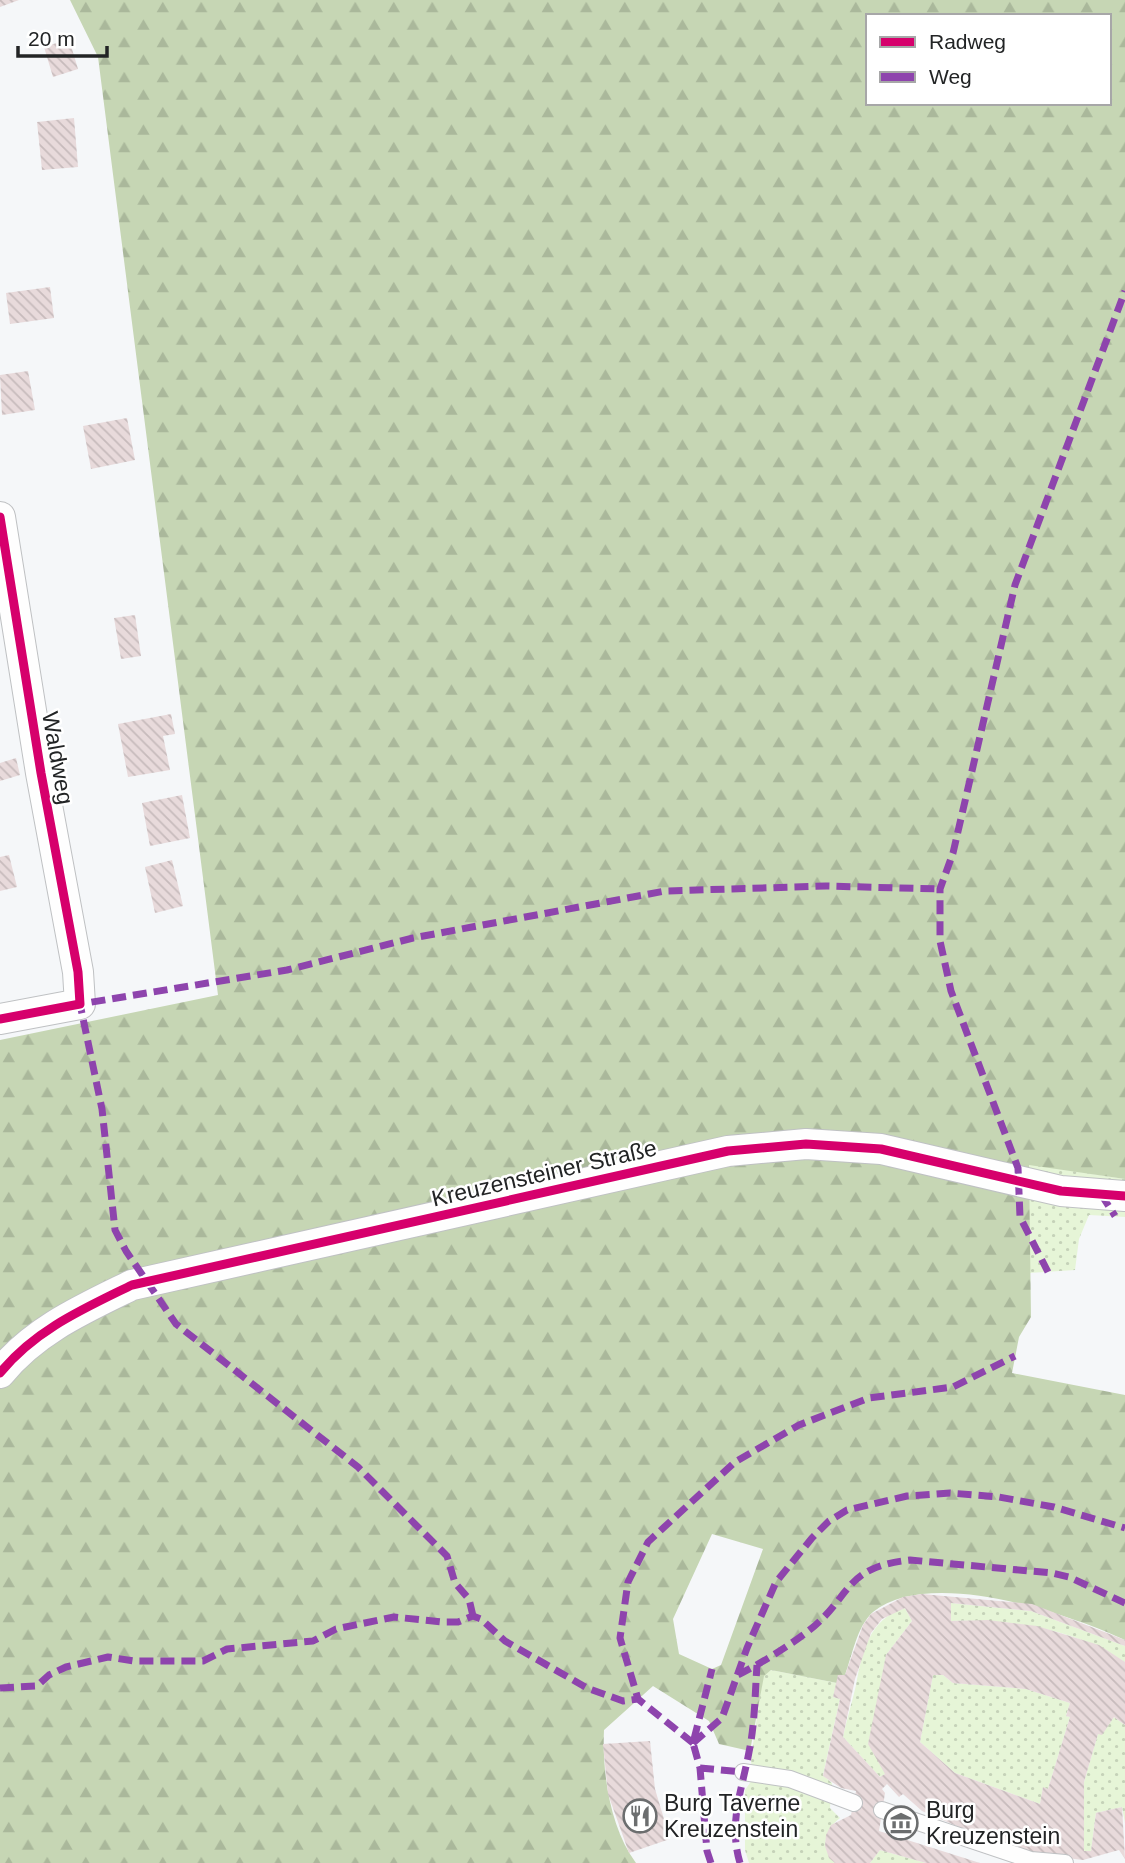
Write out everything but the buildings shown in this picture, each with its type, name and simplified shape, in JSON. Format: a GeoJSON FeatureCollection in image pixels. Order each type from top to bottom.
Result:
{"type":"FeatureCollection","features":[{"type":"Feature","properties":{"kind":"street","name":"Waldweg"},"geometry":{"type":"LineString","coordinates":[[0,517],[41,772],[78,972],[80,1004],[0,1019]]}},
{"type":"Feature","properties":{"kind":"street","name":"Kreuzensteiner Straße"},"geometry":{"type":"LineString","coordinates":[[0,1373],[12,1358],[48,1327],[132,1285],[728,1151],[806,1144],[881,1149],[1061,1191],[1113,1195]]}},
{"type":"Feature","properties":{"kind":"lane"},"geometry":{"type":"LineString","coordinates":[[747,1773],[790,1779],[854,1803]]}},
{"type":"Feature","properties":{"kind":"lane"},"geometry":{"type":"LineString","coordinates":[[882,1810],[1031,1860],[1065,1863]]}},
{"type":"Feature","properties":{"kind":"green space"},"geometry":{"type":"Polygon","coordinates":[[[70,0],[1125,0],[1125,1179],[1029,1165],[1031,1317],[1019,1337],[1012,1373],[1125,1395],[1125,1640],[1035,1607],[998,1599],[962,1594],[928,1594],[898,1599],[867,1618],[845,1675],[838,1675],[837,1683],[771,1670],[764,1676],[750,1751],[719,1744],[709,1721],[653,1686],[604,1730],[606,1782],[614,1817],[636,1863],[0,1863],[0,1040],[218,995],[98,57],[70,0]],[[712,1534],[673,1619],[679,1654],[712,1669],[721,1665],[763,1549],[712,1534]]]}},
{"type":"Feature","properties":{"kind":"green space"},"geometry":{"type":"Polygon","coordinates":[[[1029,1164],[1125,1179],[1125,1217],[1089,1215],[1079,1239],[1075,1270],[1029,1273],[1029,1164]]]}},
{"type":"Feature","properties":{"kind":"green space"},"geometry":{"type":"Polygon","coordinates":[[[951,1603],[1031,1611],[1125,1646],[1125,1662],[1084,1641],[1041,1628],[997,1622],[951,1621],[951,1603]]]}},
{"type":"Feature","properties":{"kind":"green space"},"geometry":{"type":"Polygon","coordinates":[[[905,1608],[912,1621],[886,1655],[885,1774],[880,1777],[843,1737],[869,1639],[883,1620],[905,1608]]]}},
{"type":"Feature","properties":{"kind":"green space"},"geometry":{"type":"Polygon","coordinates":[[[771,1670],[837,1683],[833,1697],[840,1699],[823,1775],[832,1783],[830,1808],[840,1818],[830,1828],[826,1839],[827,1851],[835,1863],[749,1863],[745,1850],[745,1790],[752,1780],[751,1758],[763,1676],[771,1670]]]}},
{"type":"Feature","properties":{"kind":"green space"},"geometry":{"type":"Polygon","coordinates":[[[933,1675],[943,1675],[953,1683],[1026,1689],[1070,1703],[1066,1716],[1070,1717],[1048,1789],[1043,1788],[1040,1804],[955,1773],[920,1742],[933,1675]]]}},
{"type":"Feature","properties":{"kind":"green space"},"geometry":{"type":"Polygon","coordinates":[[[1114,1717],[1125,1725],[1125,1823],[1122,1807],[1096,1813],[1091,1851],[1084,1851],[1084,1782],[1098,1734],[1102,1734],[1114,1717]]]}},
{"type":"Feature","properties":{"kind":"green space"},"geometry":{"type":"Polygon","coordinates":[[[880,1850],[926,1863],[870,1863],[880,1850]]]}},
{"type":"Feature","properties":{"kind":"marked path"},"geometry":{"type":"LineString","coordinates":[[1048,1272],[1020,1217],[1018,1168],[951,991],[940,941],[940,889],[953,853],[1015,585],[1125,291]]}},
{"type":"Feature","properties":{"kind":"marked path"},"geometry":{"type":"LineString","coordinates":[[473,1616],[469,1599],[455,1583],[447,1556],[358,1467],[176,1324],[126,1251],[115,1230],[102,1109],[80,1004],[287,970],[413,938],[665,891],[826,886],[940,889]]}},
{"type":"Feature","properties":{"kind":"marked path"},"geometry":{"type":"LineString","coordinates":[[1101,1194],[1115,1216]]}},
{"type":"Feature","properties":{"kind":"marked path"},"geometry":{"type":"LineString","coordinates":[[693,1743],[638,1699],[620,1638],[628,1582],[648,1542],[735,1462],[799,1425],[869,1398],[953,1387],[1015,1356]]}},
{"type":"Feature","properties":{"kind":"marked path"},"geometry":{"type":"LineString","coordinates":[[693,1743],[722,1718],[747,1648],[776,1582],[812,1538],[829,1521],[847,1510],[907,1496],[950,1493],[999,1497],[1054,1507],[1125,1528]]}},
{"type":"Feature","properties":{"kind":"marked path"},"geometry":{"type":"LineString","coordinates":[[738,1675],[807,1632],[859,1577],[888,1564],[910,1560],[1052,1573],[1069,1577],[1125,1603]]}},
{"type":"Feature","properties":{"kind":"marked path"},"geometry":{"type":"LineString","coordinates":[[0,1688],[37,1686],[49,1675],[66,1667],[108,1657],[134,1661],[203,1661],[227,1649],[313,1641],[336,1629],[394,1617],[458,1622],[473,1616],[481,1619],[505,1641],[587,1688],[623,1701],[638,1699]]}},
{"type":"Feature","properties":{"kind":"marked path"},"geometry":{"type":"LineString","coordinates":[[740,1863],[735,1834],[737,1807],[749,1752],[757,1665]]}},
{"type":"Feature","properties":{"kind":"marked path"},"geometry":{"type":"LineString","coordinates":[[711,1863],[707,1851],[700,1768],[693,1743],[712,1669]]}},
{"type":"Feature","properties":{"kind":"marked path"},"geometry":{"type":"LineString","coordinates":[[700,1768],[743,1772]]}},
{"type":"Feature","properties":{"kind":"cycle path"},"geometry":{"type":"LineString","coordinates":[[0,517],[41,773],[78,972],[80,1004],[0,1019]]}},
{"type":"Feature","properties":{"kind":"cycle path"},"geometry":{"type":"LineString","coordinates":[[0,1373],[28,1344],[44,1333],[78,1312],[132,1285],[728,1151],[806,1144],[881,1149],[1061,1191],[1125,1196]]}},
{"type":"Feature","properties":{"kind":"place","name":"Burg Taverne Kreuzenstein"},"geometry":{"type":"Point","coordinates":[640,1816]}},
{"type":"Feature","properties":{"kind":"place","name":"Burg Kreuzenstein"},"geometry":{"type":"Point","coordinates":[901,1823]}}]}
